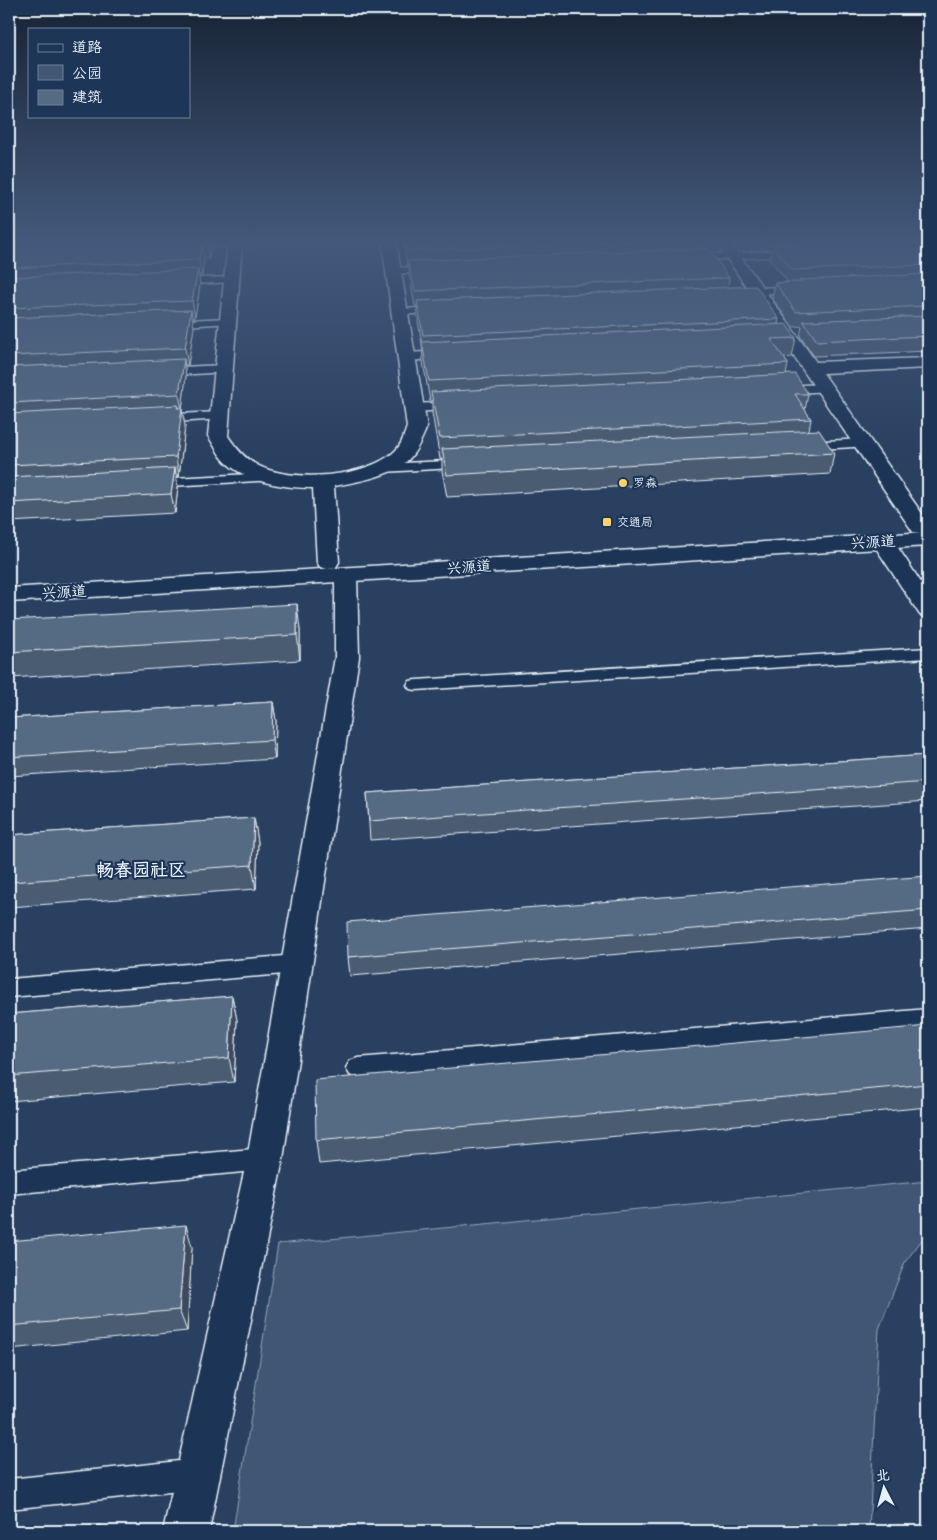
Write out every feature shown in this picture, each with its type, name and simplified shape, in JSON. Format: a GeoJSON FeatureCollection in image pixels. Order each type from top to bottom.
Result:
{"type":"FeatureCollection","features":[{"type":"Feature","properties":{"kind":"street"},"geometry":{"type":"LineString","coordinates":[[229,314],[218,436],[222,449],[249,470],[270,477],[295,481],[323,482],[355,477],[382,468],[402,456],[412,441],[417,427],[399,314]]}},
{"type":"Feature","properties":{"kind":"street"},"geometry":{"type":"LineString","coordinates":[[770,314],[811,368],[926,531]]}},
{"type":"Feature","properties":{"kind":"street"},"geometry":{"type":"LineString","coordinates":[[811,368],[928,363]]}},
{"type":"Feature","properties":{"kind":"street"},"geometry":{"type":"LineString","coordinates":[[186,1531],[265,1159],[347,657],[337,568],[323,482]]}},
{"type":"Feature","properties":{"kind":"street","name":"兴源道"},"geometry":{"type":"LineString","coordinates":[[9,581],[337,568],[883,542],[926,531]]}},
{"type":"Feature","properties":{"kind":"street","name":"兴源道"},"geometry":{"type":"LineString","coordinates":[[9,595],[337,568],[926,531]]}},
{"type":"Feature","properties":{"kind":"street"},"geometry":{"type":"LineString","coordinates":[[883,542],[928,610]]}},
{"type":"Feature","properties":{"kind":"lane"},"geometry":{"type":"LineString","coordinates":[[158,324],[228,321]]}},
{"type":"Feature","properties":{"kind":"lane"},"geometry":{"type":"LineString","coordinates":[[406,357],[456,355]]}},
{"type":"Feature","properties":{"kind":"lane"},"geometry":{"type":"LineString","coordinates":[[146,373],[224,369]]}},
{"type":"Feature","properties":{"kind":"lane"},"geometry":{"type":"LineString","coordinates":[[766,391],[825,388]]}},
{"type":"Feature","properties":{"kind":"lane"},"geometry":{"type":"LineString","coordinates":[[414,408],[472,405]]}},
{"type":"Feature","properties":{"kind":"lane"},"geometry":{"type":"LineString","coordinates":[[143,420],[220,416]]}},
{"type":"Feature","properties":{"kind":"lane"},"geometry":{"type":"LineString","coordinates":[[795,447],[864,443]]}},
{"type":"Feature","properties":{"kind":"lane"},"geometry":{"type":"LineString","coordinates":[[382,468],[480,463]]}},
{"type":"Feature","properties":{"kind":"lane"},"geometry":{"type":"LineString","coordinates":[[134,484],[270,477]]}},
{"type":"Feature","properties":{"kind":"lane"},"geometry":{"type":"LineString","coordinates":[[416,685],[928,653]]}},
{"type":"Feature","properties":{"kind":"lane"},"geometry":{"type":"LineString","coordinates":[[9,988],[296,964]]}},
{"type":"Feature","properties":{"kind":"lane"},"geometry":{"type":"LineString","coordinates":[[358,1068],[928,1018]]}},
{"type":"Feature","properties":{"kind":"lane"},"geometry":{"type":"LineString","coordinates":[[9,1182],[265,1159]]}},
{"type":"Feature","properties":{"kind":"lane"},"geometry":{"type":"LineString","coordinates":[[9,1494],[198,1474]]}},
{"type":"Feature","properties":{"kind":"green space"},"geometry":{"type":"Polygon","coordinates":[[[928,1181],[928,1232],[905,1262],[879,1329],[869,1531],[233,1531],[278,1244],[928,1181]]]}},
{"type":"Feature","properties":{"kind":"building"},"geometry":{"type":"Polygon","coordinates":[[[103,314],[190,314],[185,348],[9,356],[9,318],[103,314]]]}},
{"type":"Feature","properties":{"kind":"building"},"geometry":{"type":"Polygon","coordinates":[[[419,314],[775,314],[779,319],[423,335],[419,314]]]}},
{"type":"Feature","properties":{"kind":"building"},"geometry":{"type":"Polygon","coordinates":[[[928,316],[928,336],[817,341],[803,321],[928,316]]]}},
{"type":"Feature","properties":{"kind":"building"},"geometry":{"type":"Polygon","coordinates":[[[786,324],[796,338],[771,339],[788,364],[429,381],[422,342],[786,324]]]}},
{"type":"Feature","properties":{"kind":"building"},"geometry":{"type":"Polygon","coordinates":[[[184,359],[179,394],[9,403],[9,367],[184,359]]]}},
{"type":"Feature","properties":{"kind":"building"},"geometry":{"type":"Polygon","coordinates":[[[795,374],[808,394],[795,394],[811,419],[440,438],[431,392],[795,374]]]}},
{"type":"Feature","properties":{"kind":"building"},"geometry":{"type":"Polygon","coordinates":[[[178,405],[177,408],[182,408],[176,457],[9,465],[9,414],[178,405]]]}},
{"type":"Feature","properties":{"kind":"building"},"geometry":{"type":"Polygon","coordinates":[[[819,430],[834,453],[447,475],[442,449],[819,430]]]}},
{"type":"Feature","properties":{"kind":"building"},"geometry":{"type":"Polygon","coordinates":[[[175,468],[171,494],[9,503],[9,477],[175,468]]]}},
{"type":"Feature","properties":{"kind":"building"},"geometry":{"type":"Polygon","coordinates":[[[297,604],[297,635],[9,652],[9,620],[297,604]]]}},
{"type":"Feature","properties":{"kind":"building"},"geometry":{"type":"Polygon","coordinates":[[[273,702],[272,740],[9,757],[9,718],[273,702]]]}},
{"type":"Feature","properties":{"kind":"building"},"geometry":{"type":"Polygon","coordinates":[[[928,755],[928,782],[369,821],[367,793],[928,755]]]}},
{"type":"Feature","properties":{"kind":"building"},"geometry":{"type":"Polygon","coordinates":[[[254,818],[252,865],[9,882],[9,835],[254,818]]]}},
{"type":"Feature","properties":{"kind":"building"},"geometry":{"type":"Polygon","coordinates":[[[928,876],[928,910],[348,957],[347,922],[928,876]]]}},
{"type":"Feature","properties":{"kind":"building"},"geometry":{"type":"Polygon","coordinates":[[[232,996],[229,1058],[9,1076],[9,1014],[232,996]]]}},
{"type":"Feature","properties":{"kind":"building"},"geometry":{"type":"Polygon","coordinates":[[[928,1026],[928,1084],[316,1140],[315,1080],[928,1026]]]}},
{"type":"Feature","properties":{"kind":"building"},"geometry":{"type":"Polygon","coordinates":[[[186,1225],[179,1310],[9,1326],[9,1241],[186,1225]]]}},
{"type":"Feature","properties":{"kind":"building"},"geometry":{"type":"Polygon","coordinates":[[[100,1525],[99,1531],[43,1531],[100,1525]]]}},
{"type":"Feature","properties":{"kind":"place","name":"罗森"},"geometry":{"type":"Point","coordinates":[623,483]}},
{"type":"Feature","properties":{"kind":"place","name":"交通局"},"geometry":{"type":"Point","coordinates":[607,522]}},
{"type":"Feature","properties":{"kind":"district","name":"畅春园社区"},"geometry":{"type":"Point","coordinates":[141,870]}}]}
